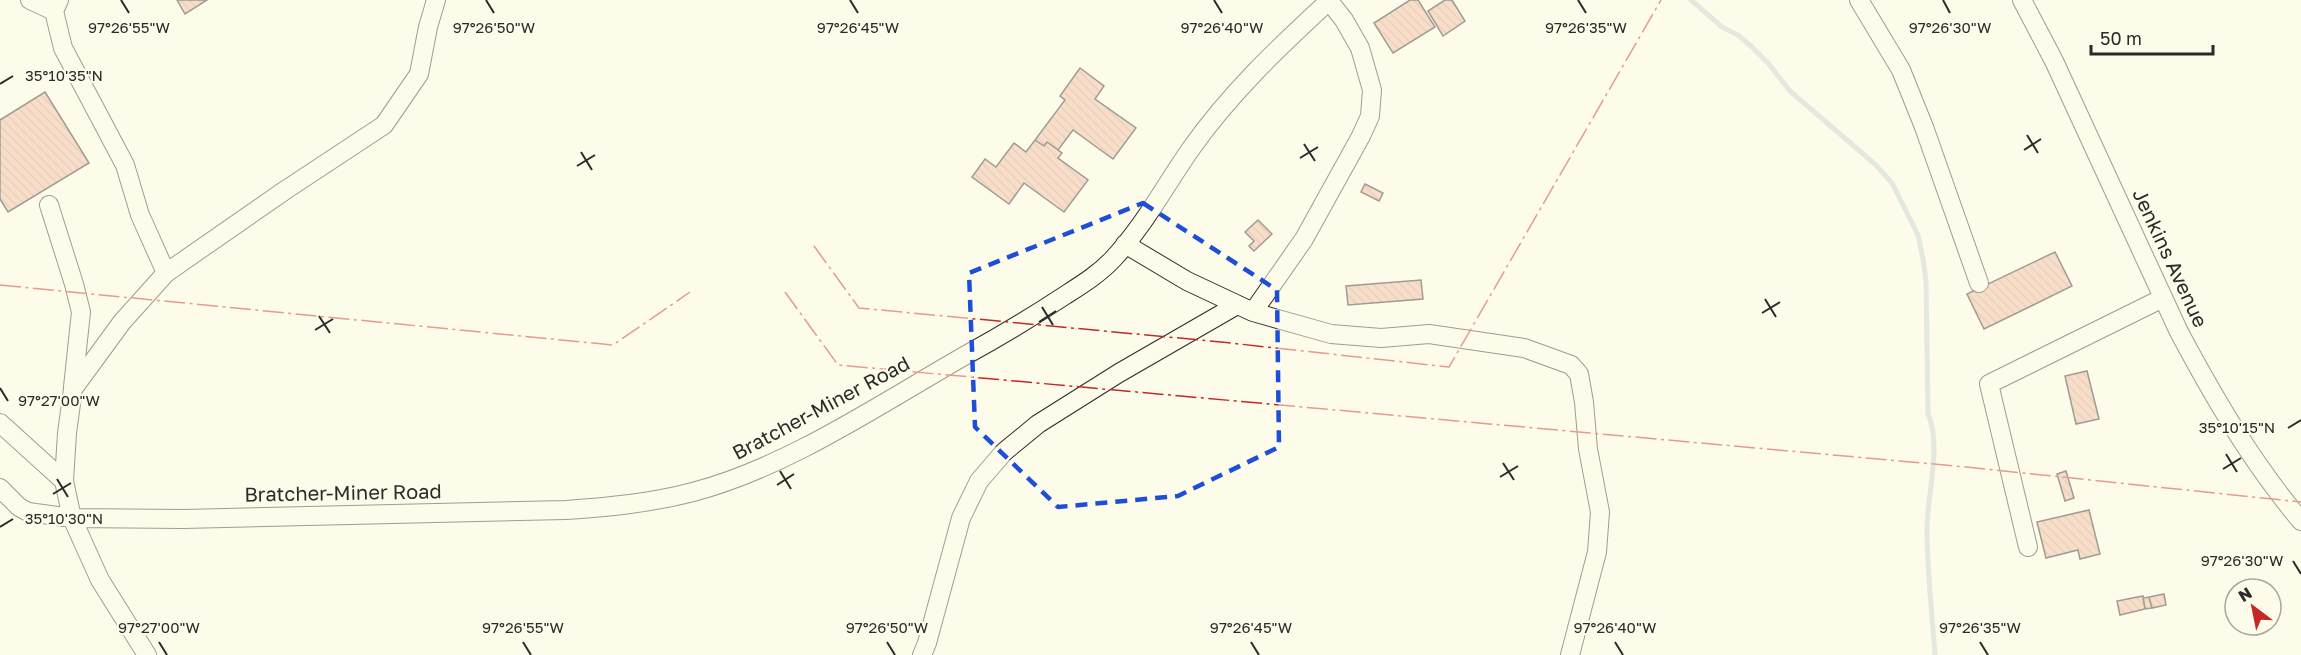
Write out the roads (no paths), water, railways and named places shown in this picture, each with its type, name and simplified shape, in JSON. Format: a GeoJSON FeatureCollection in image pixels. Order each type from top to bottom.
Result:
{"type":"FeatureCollection","features":[{"type":"Feature","properties":{"kind":"street"},"geometry":{"type":"LineString","coordinates":[[30,0],[57,5],[63,48],[125,165],[140,214],[166,273]]}},
{"type":"Feature","properties":{"kind":"street"},"geometry":{"type":"LineString","coordinates":[[73,389],[122,322],[166,273],[384,125],[419,74],[436,0]]}},
{"type":"Feature","properties":{"kind":"street"},"geometry":{"type":"LineString","coordinates":[[922,655],[960,518],[979,481],[1004,452],[1038,424],[1190,330],[1245,308],[1304,239],[1370,116],[1371,90],[1360,48],[1329,0]]}},
{"type":"Feature","properties":{"kind":"street","name":"Bratcher-Miner Road"},"geometry":{"type":"LineString","coordinates":[[0,488],[28,512],[72,518],[183,519],[566,510],[637,504],[694,492],[744,476],[773,463],[984,345],[1093,277],[1114,258],[1125,244],[1191,150],[1234,94],[1269,56],[1329,0]]}},
{"type":"Feature","properties":{"kind":"street"},"geometry":{"type":"LineString","coordinates":[[1858,0],[1901,70],[1924,127],[1979,283]]}},
{"type":"Feature","properties":{"kind":"street","name":"Jenkins Avenue"},"geometry":{"type":"LineString","coordinates":[[2022,0],[2054,61],[2179,332],[2244,447],[2301,521]]}},
{"type":"Feature","properties":{"kind":"street"},"geometry":{"type":"LineString","coordinates":[[50,205],[81,312],[67,433],[64,481],[72,518],[100,580],[147,655]]}},
{"type":"Feature","properties":{"kind":"street"},"geometry":{"type":"LineString","coordinates":[[1125,244],[1187,281],[1245,308],[1331,334],[1381,338],[1429,334],[1524,348],[1571,365],[1579,374],[1588,449],[1600,512],[1597,552],[1570,655]]}},
{"type":"Feature","properties":{"kind":"street"},"geometry":{"type":"LineString","coordinates":[[2028,547],[1989,384],[2163,297]]}},
{"type":"Feature","properties":{"kind":"street"},"geometry":{"type":"LineString","coordinates":[[0,423],[64,481]]}},
{"type":"Feature","properties":{"kind":"waterway"},"geometry":{"type":"LineString","coordinates":[[1691,0],[1722,27],[1738,35],[1751,46],[1790,91],[1876,165],[1892,183],[1918,235],[1926,281],[1928,414],[1934,440],[1927,529],[1935,655]]}}]}
